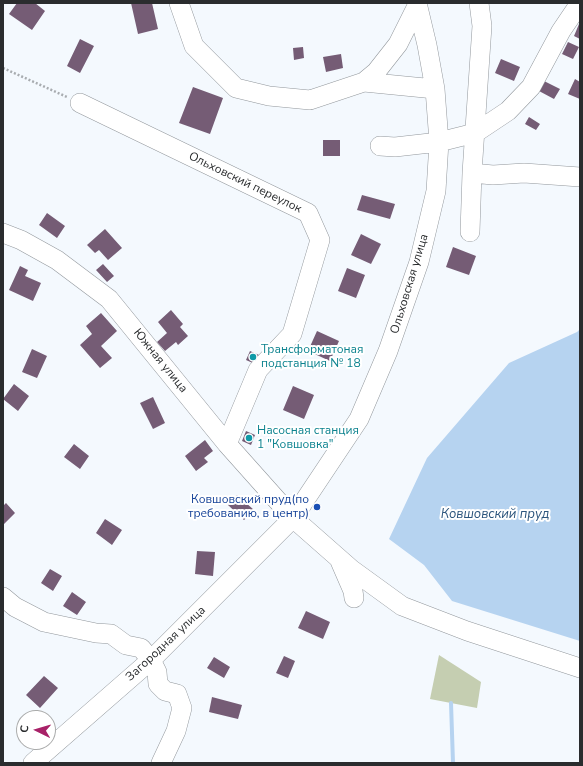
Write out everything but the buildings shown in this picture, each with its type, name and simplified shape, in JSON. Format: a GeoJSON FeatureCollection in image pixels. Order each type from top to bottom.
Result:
{"type":"FeatureCollection","features":[{"type":"Feature","properties":{"kind":"street"},"geometry":{"type":"LineString","coordinates":[[179,3],[194,46],[236,88],[269,96],[310,100],[364,82],[376,72],[398,44],[417,4]]}},
{"type":"Feature","properties":{"kind":"street"},"geometry":{"type":"LineString","coordinates":[[470,232],[472,173],[482,26],[480,3]]}},
{"type":"Feature","properties":{"kind":"street"},"geometry":{"type":"LineString","coordinates":[[380,146],[395,147],[439,142],[475,133],[508,111],[532,87],[561,31],[580,3]]}},
{"type":"Feature","properties":{"kind":"street","name":"Ольховская улица"},"geometry":{"type":"LineString","coordinates":[[293,518],[359,418],[388,351],[419,262],[436,191],[439,142],[435,89],[427,45],[417,4]]}},
{"type":"Feature","properties":{"kind":"street"},"geometry":{"type":"LineString","coordinates":[[364,82],[435,89]]}},
{"type":"Feature","properties":{"kind":"street","name":"Ольховский переулок"},"geometry":{"type":"LineString","coordinates":[[80,103],[308,213],[320,240],[292,334],[258,370],[227,444]]}},
{"type":"Feature","properties":{"kind":"street"},"geometry":{"type":"LineString","coordinates":[[472,173],[493,175],[524,173],[580,177]]}},
{"type":"Feature","properties":{"kind":"street","name":"Южная улица"},"geometry":{"type":"LineString","coordinates":[[3,233],[21,240],[57,260],[109,299],[227,444],[293,518],[351,569],[402,606],[467,631],[580,668]]}},
{"type":"Feature","properties":{"kind":"street","name":"Загородная улица"},"geometry":{"type":"LineString","coordinates":[[33,763],[152,660],[293,518]]}},
{"type":"Feature","properties":{"kind":"street"},"geometry":{"type":"LineString","coordinates":[[338,558],[353,591],[354,598]]}},
{"type":"Feature","properties":{"kind":"street"},"geometry":{"type":"LineString","coordinates":[[3,597],[15,607],[44,622],[96,633],[111,634],[126,645],[141,648],[152,660],[157,672],[158,684],[165,691],[177,694],[182,708],[176,731],[161,763]]}},
{"type":"Feature","properties":{"kind":"path"},"geometry":{"type":"LineString","coordinates":[[3,68],[80,103]]}},
{"type":"Feature","properties":{"kind":"green space"},"geometry":{"type":"Polygon","coordinates":[[[439,655],[481,682],[477,708],[430,699],[439,655]]]}},
{"type":"Feature","properties":{"kind":"water","name":"Ковшовский пруд"},"geometry":{"type":"Polygon","coordinates":[[[580,329],[580,641],[452,601],[424,565],[389,539],[427,458],[509,363],[577,332],[580,329]]]}},
{"type":"Feature","properties":{"kind":"waterway"},"geometry":{"type":"LineString","coordinates":[[451,703],[453,763]]}},
{"type":"Feature","properties":{"kind":"place","name":"Трансформатоная подстанция № 18"},"geometry":{"type":"Point","coordinates":[253,357]}},
{"type":"Feature","properties":{"kind":"place","name":"Насосная станция 1 \"Ковшовка\""},"geometry":{"type":"Point","coordinates":[249,438]}},
{"type":"Feature","properties":{"kind":"place","name":"Ковшовский пруд(по требованию, в центр)"},"geometry":{"type":"Point","coordinates":[317,507]}}]}
